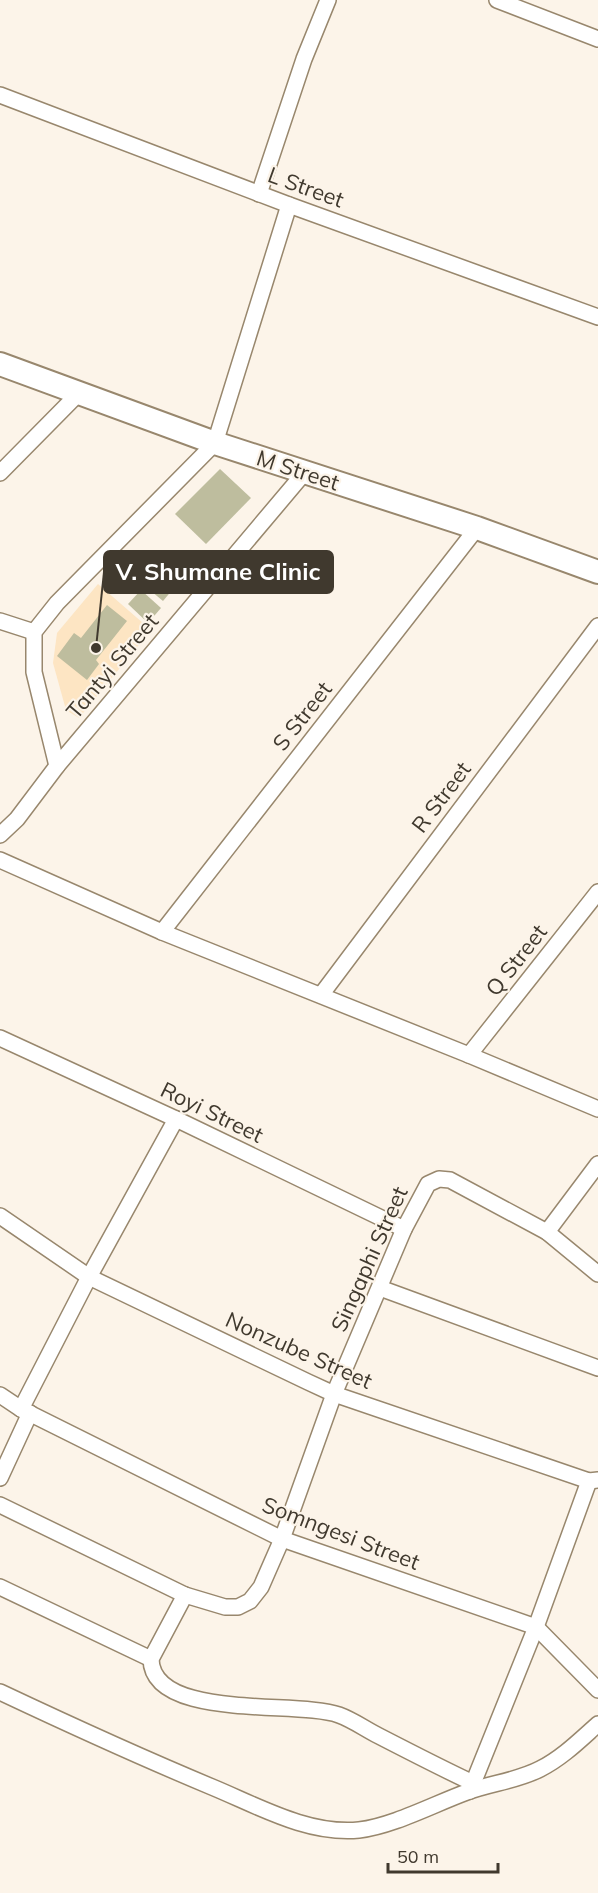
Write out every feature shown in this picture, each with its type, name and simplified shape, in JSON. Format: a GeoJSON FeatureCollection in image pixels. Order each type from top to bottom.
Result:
{"type":"FeatureCollection","features":[{"type":"Feature","properties":{"kind":"street"},"geometry":{"type":"LineString","coordinates":[[259,194],[304,59],[328,0]]}},
{"type":"Feature","properties":{"kind":"street"},"geometry":{"type":"LineString","coordinates":[[497,0],[598,39]]}},
{"type":"Feature","properties":{"kind":"street","name":"L Street"},"geometry":{"type":"LineString","coordinates":[[0,95],[259,194],[598,317]]}},
{"type":"Feature","properties":{"kind":"street"},"geometry":{"type":"LineString","coordinates":[[57,766],[34,672],[34,632],[57,603],[215,443],[289,205]]}},
{"type":"Feature","properties":{"kind":"street","name":"M Street"},"geometry":{"type":"LineString","coordinates":[[0,364],[215,443],[477,528],[598,572]]}},
{"type":"Feature","properties":{"kind":"street"},"geometry":{"type":"LineString","coordinates":[[0,473],[80,392]]}},
{"type":"Feature","properties":{"kind":"street","name":"Tantyi Street"},"geometry":{"type":"LineString","coordinates":[[0,835],[17,819],[57,766],[306,472]]}},
{"type":"Feature","properties":{"kind":"street","name":"S Street"},"geometry":{"type":"LineString","coordinates":[[162,932],[477,528]]}},
{"type":"Feature","properties":{"kind":"street"},"geometry":{"type":"LineString","coordinates":[[0,621],[34,632]]}},
{"type":"Feature","properties":{"kind":"street","name":"R Street"},"geometry":{"type":"LineString","coordinates":[[321,995],[598,626]]}},
{"type":"Feature","properties":{"kind":"street"},"geometry":{"type":"LineString","coordinates":[[0,860],[162,932],[469,1054],[598,1109]]}},
{"type":"Feature","properties":{"kind":"street","name":"Q Street"},"geometry":{"type":"LineString","coordinates":[[469,1054],[598,892]]}},
{"type":"Feature","properties":{"kind":"street","name":"Royi Street"},"geometry":{"type":"LineString","coordinates":[[0,1038],[176,1119],[404,1229]]}},
{"type":"Feature","properties":{"kind":"street"},"geometry":{"type":"LineString","coordinates":[[0,1478],[26,1411],[89,1277],[176,1119]]}},
{"type":"Feature","properties":{"kind":"street"},"geometry":{"type":"LineString","coordinates":[[547,1232],[598,1164]]}},
{"type":"Feature","properties":{"kind":"street","name":"Singaphi Street"},"geometry":{"type":"LineString","coordinates":[[0,1505],[185,1595],[225,1607],[238,1607],[250,1601],[261,1587],[282,1539],[334,1394],[404,1229],[428,1184],[439,1179],[450,1180],[547,1232],[598,1274]]}},
{"type":"Feature","properties":{"kind":"street","name":"Nonzube Street"},"geometry":{"type":"LineString","coordinates":[[0,1216],[89,1277],[334,1394],[594,1481]]}},
{"type":"Feature","properties":{"kind":"street"},"geometry":{"type":"LineString","coordinates":[[380,1288],[598,1368]]}},
{"type":"Feature","properties":{"kind":"street","name":"Somngesi Street"},"geometry":{"type":"LineString","coordinates":[[0,1395],[26,1411],[282,1539],[536,1627]]}},
{"type":"Feature","properties":{"kind":"street"},"geometry":{"type":"LineString","coordinates":[[471,1787],[594,1481]]}},
{"type":"Feature","properties":{"kind":"street"},"geometry":{"type":"LineString","coordinates":[[0,1587],[151,1659]]}},
{"type":"Feature","properties":{"kind":"street"},"geometry":{"type":"LineString","coordinates":[[185,1595],[151,1659],[151,1667],[157,1677],[181,1696],[217,1703],[303,1708],[337,1714],[471,1787]]}},
{"type":"Feature","properties":{"kind":"street"},"geometry":{"type":"LineString","coordinates":[[536,1627],[598,1690]]}},
{"type":"Feature","properties":{"kind":"street"},"geometry":{"type":"LineString","coordinates":[[0,1692],[127,1752],[286,1818],[332,1830],[358,1830],[377,1826],[471,1787],[513,1780],[540,1769],[598,1724]]}},
{"type":"Feature","properties":{"kind":"shaded area"},"geometry":{"type":"Polygon","coordinates":[[[98,584],[151,630],[79,718],[66,710],[53,663],[57,633],[98,584]]]}},
{"type":"Feature","properties":{"kind":"building"},"geometry":{"type":"Polygon","coordinates":[[[220,469],[251,498],[206,544],[175,514],[220,469]]]}},
{"type":"Feature","properties":{"kind":"building"},"geometry":{"type":"Polygon","coordinates":[[[172,568],[183,577],[163,601],[151,591],[172,568]]]}},
{"type":"Feature","properties":{"kind":"building"},"geometry":{"type":"Polygon","coordinates":[[[141,590],[161,608],[148,623],[128,604],[141,590]]]}},
{"type":"Feature","properties":{"kind":"building"},"geometry":{"type":"Polygon","coordinates":[[[107,605],[127,621],[96,660],[99,664],[87,680],[57,656],[74,633],[81,638],[107,605]]]}},
{"type":"Feature","properties":{"kind":"place","name":"V. Shumane Clinic"},"geometry":{"type":"Point","coordinates":[96,648]}}]}
